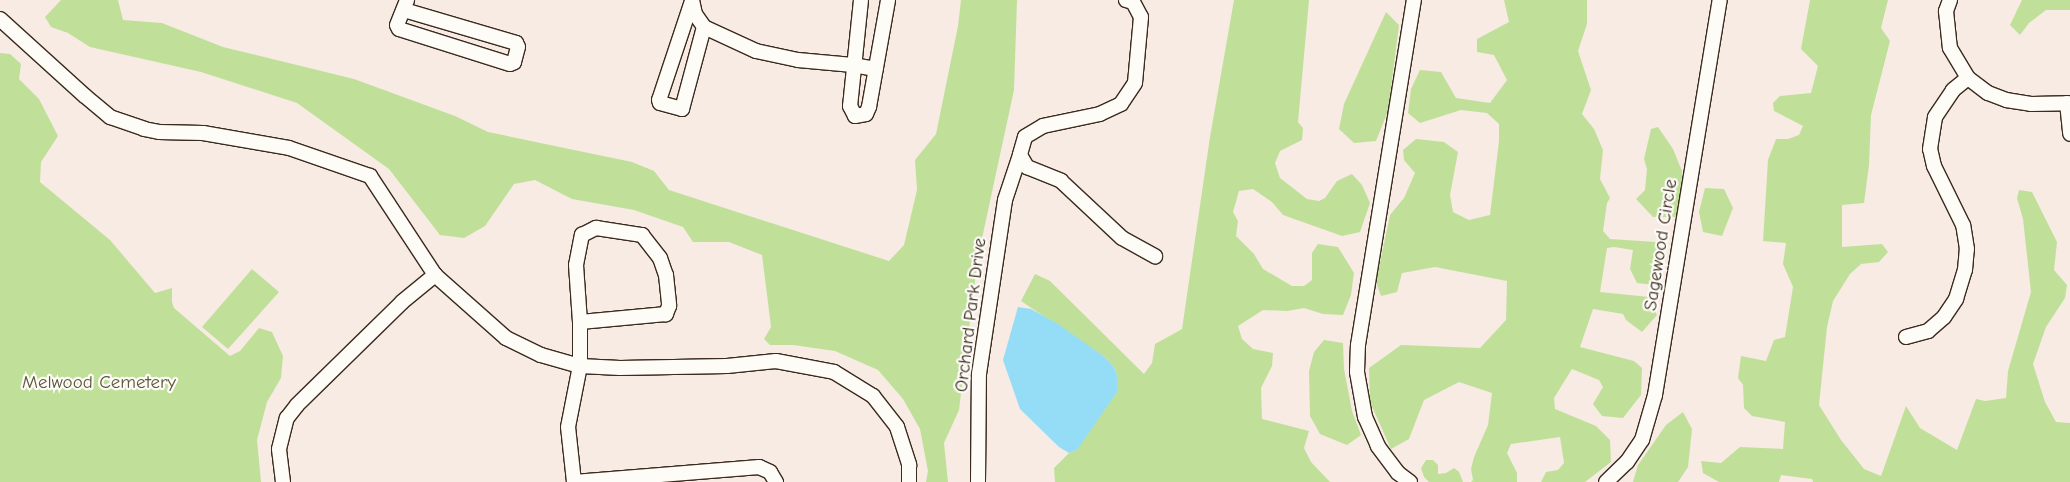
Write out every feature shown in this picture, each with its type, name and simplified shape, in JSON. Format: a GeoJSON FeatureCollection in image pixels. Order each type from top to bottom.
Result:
{"type":"FeatureCollection","features":[{"type":"Feature","properties":{"kind":"street"},"geometry":{"type":"LineString","coordinates":[[861,0],[850,106],[855,116],[866,114],[869,108],[888,0]]}},
{"type":"Feature","properties":{"kind":"street","name":"Orchard Park Drive"},"geometry":{"type":"LineString","coordinates":[[978,482],[979,374],[1005,200],[1025,137],[1043,126],[1100,114],[1121,104],[1135,84],[1141,17],[1133,2],[1126,0]]}},
{"type":"Feature","properties":{"kind":"street"},"geometry":{"type":"LineString","coordinates":[[1410,482],[1398,472],[1378,446],[1365,417],[1357,372],[1358,345],[1414,0]]}},
{"type":"Feature","properties":{"kind":"street","name":"Sagewood Circle"},"geometry":{"type":"LineString","coordinates":[[1606,482],[1627,462],[1642,440],[1655,395],[1720,0]]}},
{"type":"Feature","properties":{"kind":"street"},"geometry":{"type":"LineString","coordinates":[[1950,0],[1946,12],[1950,48],[1968,78],[1988,93],[2006,100],[2031,104],[2069,103],[2070,134]]}},
{"type":"Feature","properties":{"kind":"street"},"geometry":{"type":"LineString","coordinates":[[692,1],[659,100],[660,103],[682,109],[704,27]]}},
{"type":"Feature","properties":{"kind":"street"},"geometry":{"type":"LineString","coordinates":[[692,1],[695,14],[704,27],[756,51],[798,60],[876,69]]}},
{"type":"Feature","properties":{"kind":"street"},"geometry":{"type":"LineString","coordinates":[[405,5],[516,43],[518,47],[514,62],[510,64],[400,29],[397,25],[405,5]]}},
{"type":"Feature","properties":{"kind":"street"},"geometry":{"type":"LineString","coordinates":[[0,19],[84,96],[110,117],[159,132],[203,133],[289,148],[370,176],[435,274],[506,338],[541,355],[580,366],[620,368],[727,366],[776,361],[834,372],[873,396],[897,427],[909,465],[909,482]]}},
{"type":"Feature","properties":{"kind":"street"},"geometry":{"type":"LineString","coordinates":[[1906,337],[1928,331],[1944,317],[1956,299],[1965,270],[1967,249],[1963,225],[1934,166],[1930,149],[1935,117],[1954,90],[1968,78]]}},
{"type":"Feature","properties":{"kind":"street"},"geometry":{"type":"LineString","coordinates":[[1020,155],[1027,167],[1061,181],[1122,238],[1155,256]]}},
{"type":"Feature","properties":{"kind":"street"},"geometry":{"type":"LineString","coordinates":[[580,322],[666,314],[669,306],[666,275],[660,258],[642,235],[596,228],[582,235],[576,265],[580,322],[580,366],[568,427],[574,482],[758,467],[770,472],[776,482]]}},
{"type":"Feature","properties":{"kind":"street"},"geometry":{"type":"LineString","coordinates":[[283,482],[279,449],[286,418],[402,302],[435,274]]}},
{"type":"Feature","properties":{"kind":"green space"},"geometry":{"type":"Polygon","coordinates":[[[61,0],[118,0],[123,20],[162,23],[223,47],[354,79],[455,116],[488,132],[632,162],[654,171],[669,190],[889,261],[904,245],[917,190],[915,160],[936,134],[958,26],[961,0],[1017,0],[1014,90],[978,257],[959,410],[944,443],[948,482],[926,482],[928,471],[920,429],[903,399],[878,370],[835,351],[793,345],[770,345],[764,339],[771,327],[762,255],[729,242],[693,242],[683,227],[634,210],[572,199],[535,180],[514,184],[485,226],[464,238],[440,235],[389,169],[297,103],[201,72],[90,47],[68,33],[51,27],[45,17],[61,0]]]}},
{"type":"Feature","properties":{"kind":"green space"},"geometry":{"type":"Polygon","coordinates":[[[1234,0],[1309,0],[1298,122],[1303,128],[1302,140],[1280,151],[1275,163],[1280,178],[1307,199],[1319,201],[1325,198],[1337,181],[1352,174],[1362,185],[1370,203],[1360,232],[1342,236],[1283,215],[1272,202],[1253,189],[1239,191],[1233,212],[1238,221],[1236,236],[1254,254],[1263,269],[1292,286],[1304,286],[1312,280],[1312,253],[1318,244],[1338,247],[1354,273],[1351,295],[1343,315],[1323,314],[1304,308],[1287,311],[1263,310],[1238,326],[1242,339],[1253,349],[1273,353],[1272,366],[1261,388],[1262,419],[1309,431],[1304,448],[1311,462],[1330,482],[1055,482],[1054,468],[1069,453],[1077,450],[1118,378],[1114,367],[1106,358],[1021,301],[1035,274],[1050,281],[1144,374],[1152,363],[1155,344],[1182,329],[1210,137],[1234,0]]]}},
{"type":"Feature","properties":{"kind":"green space"},"geometry":{"type":"Polygon","coordinates":[[[1504,0],[1587,0],[1587,24],[1578,51],[1591,90],[1582,114],[1594,129],[1603,150],[1600,179],[1610,198],[1607,203],[1603,231],[1610,239],[1656,242],[1664,267],[1654,285],[1637,283],[1630,269],[1633,250],[1614,247],[1607,248],[1600,292],[1649,297],[1657,315],[1642,332],[1626,320],[1623,314],[1593,309],[1580,347],[1634,361],[1642,368],[1641,395],[1623,418],[1602,416],[1593,404],[1603,387],[1599,380],[1572,369],[1554,398],[1555,409],[1596,426],[1610,440],[1611,462],[1585,482],[1541,482],[1546,472],[1558,470],[1564,463],[1560,437],[1511,444],[1507,453],[1517,473],[1517,482],[1471,482],[1473,480],[1471,469],[1474,457],[1488,425],[1492,393],[1459,382],[1424,400],[1409,439],[1391,449],[1370,402],[1369,368],[1401,345],[1480,348],[1506,320],[1507,281],[1435,267],[1402,273],[1397,292],[1381,296],[1376,282],[1390,215],[1404,198],[1415,173],[1404,160],[1403,150],[1416,139],[1444,142],[1458,152],[1450,195],[1453,212],[1469,220],[1490,215],[1499,141],[1499,124],[1487,113],[1461,110],[1420,123],[1408,113],[1411,89],[1420,70],[1441,72],[1456,98],[1490,103],[1507,80],[1494,55],[1477,52],[1477,39],[1509,22],[1504,0]]]}},
{"type":"Feature","properties":{"kind":"green space"},"geometry":{"type":"Polygon","coordinates":[[[1810,0],[1888,0],[1881,28],[1890,41],[1871,115],[1869,165],[1864,203],[1842,205],[1842,247],[1882,244],[1888,252],[1879,262],[1861,264],[1850,274],[1833,301],[1827,327],[1819,405],[1841,440],[1864,469],[1881,476],[1906,406],[1920,428],[1957,450],[1976,399],[1985,401],[2006,398],[2008,371],[2031,292],[2023,219],[2017,198],[2019,190],[2032,192],[2057,242],[2054,270],[2067,285],[2065,298],[2046,327],[2033,364],[2045,402],[2056,422],[2070,423],[2070,482],[1813,482],[1812,479],[1781,475],[1779,482],[1719,482],[1703,473],[1701,461],[1721,463],[1740,447],[1783,449],[1785,422],[1752,416],[1744,408],[1743,385],[1738,378],[1741,356],[1766,361],[1774,340],[1785,337],[1793,287],[1783,264],[1786,243],[1763,241],[1768,160],[1776,139],[1788,139],[1799,135],[1803,126],[1774,111],[1773,103],[1780,96],[1811,93],[1818,66],[1801,49],[1810,0]]]}},
{"type":"Feature","properties":{"kind":"green space"},"geometry":{"type":"Polygon","coordinates":[[[2022,0],[2070,0],[2070,10],[2046,10],[2029,23],[2020,35],[2010,25],[2022,0]]]}},
{"type":"Feature","properties":{"kind":"green space"},"geometry":{"type":"Polygon","coordinates":[[[1386,12],[1399,25],[1388,111],[1376,141],[1354,143],[1339,129],[1344,104],[1386,12]]]}},
{"type":"Feature","properties":{"kind":"green space","name":"Melwood Cemetery"},"geometry":{"type":"Polygon","coordinates":[[[0,53],[10,54],[21,64],[19,79],[39,99],[58,136],[41,162],[40,182],[110,240],[155,293],[172,288],[174,308],[230,356],[240,351],[259,328],[272,332],[283,356],[281,378],[267,402],[257,440],[261,482],[0,482],[0,53]]]}},
{"type":"Feature","properties":{"kind":"green space"},"geometry":{"type":"Polygon","coordinates":[[[1658,127],[1673,149],[1682,171],[1683,196],[1677,217],[1653,217],[1636,199],[1645,190],[1647,169],[1644,159],[1651,129],[1658,127]]]}},
{"type":"Feature","properties":{"kind":"green space"},"geometry":{"type":"Polygon","coordinates":[[[1705,188],[1724,189],[1733,208],[1722,236],[1703,232],[1699,212],[1705,188]]]}},
{"type":"Feature","properties":{"kind":"green space"},"geometry":{"type":"Polygon","coordinates":[[[252,269],[279,292],[228,349],[202,327],[252,269]]]}},
{"type":"Feature","properties":{"kind":"green space"},"geometry":{"type":"Polygon","coordinates":[[[1324,340],[1343,343],[1344,369],[1352,411],[1361,435],[1347,445],[1320,434],[1310,416],[1309,371],[1314,352],[1324,340]]]}},
{"type":"Feature","properties":{"kind":"green space"},"geometry":{"type":"Polygon","coordinates":[[[1683,412],[1692,429],[1688,467],[1678,482],[1633,482],[1638,465],[1666,425],[1683,412]]]}},
{"type":"Feature","properties":{"kind":"green space"},"geometry":{"type":"Polygon","coordinates":[[[1426,460],[1433,460],[1438,465],[1438,474],[1446,473],[1454,468],[1459,472],[1463,482],[1429,482],[1424,477],[1421,468],[1426,460]]]}},
{"type":"Feature","properties":{"kind":"water"},"geometry":{"type":"Polygon","coordinates":[[[1018,307],[1031,309],[1058,324],[1106,358],[1114,367],[1118,378],[1117,392],[1077,450],[1069,453],[1059,447],[1020,409],[1003,360],[1018,307]]]}}]}
